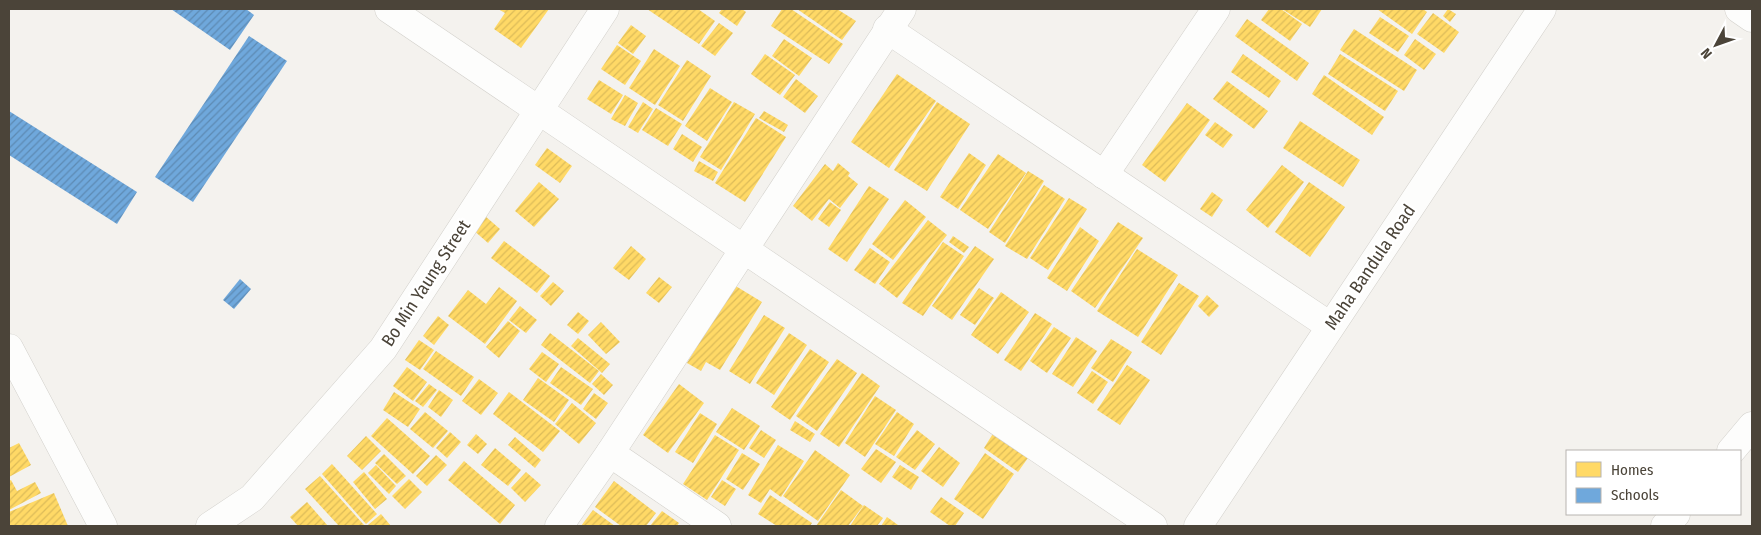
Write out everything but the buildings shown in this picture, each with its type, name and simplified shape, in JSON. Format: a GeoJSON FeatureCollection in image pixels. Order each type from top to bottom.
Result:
{"type":"FeatureCollection","features":[{"type":"Feature","properties":{"kind":"street"},"geometry":{"type":"LineString","coordinates":[[389,9],[540,109],[743,249],[1153,526]]}},
{"type":"Feature","properties":{"kind":"street","name":"Bo Min Yaung Street"},"geometry":{"type":"LineString","coordinates":[[210,526],[252,498],[383,349],[605,9]]}},
{"type":"Feature","properties":{"kind":"street"},"geometry":{"type":"LineString","coordinates":[[1104,175],[1216,9]]}},
{"type":"Feature","properties":{"kind":"street","name":"Maha Bandula Road"},"geometry":{"type":"LineString","coordinates":[[1198,526],[1542,9]]}},
{"type":"Feature","properties":{"kind":"street"},"geometry":{"type":"LineString","coordinates":[[1739,9],[1752,18]]}},
{"type":"Feature","properties":{"kind":"street"},"geometry":{"type":"LineString","coordinates":[[559,526],[610,453],[895,19],[1104,175],[1330,326]]}},
{"type":"Feature","properties":{"kind":"street"},"geometry":{"type":"LineString","coordinates":[[10,352],[103,526]]}},
{"type":"Feature","properties":{"kind":"street"},"geometry":{"type":"LineString","coordinates":[[1731,450],[1752,426]]}},
{"type":"Feature","properties":{"kind":"street"},"geometry":{"type":"LineString","coordinates":[[610,453],[717,526]]}},
{"type":"Feature","properties":{"kind":"street"},"geometry":{"type":"LineString","coordinates":[[1665,526],[1675,515]]}}]}
